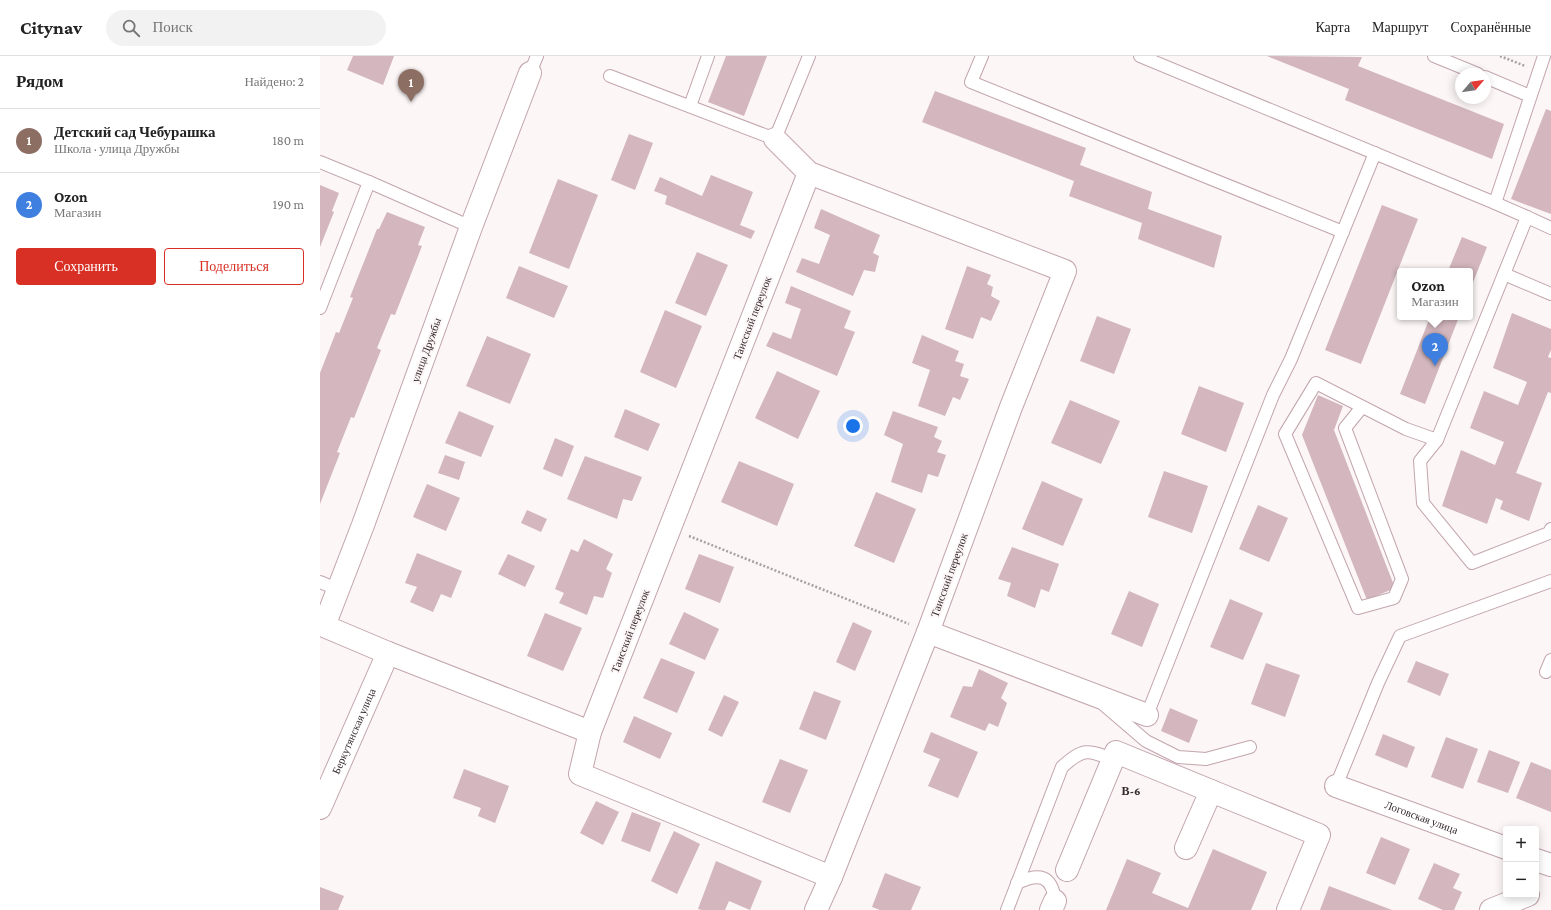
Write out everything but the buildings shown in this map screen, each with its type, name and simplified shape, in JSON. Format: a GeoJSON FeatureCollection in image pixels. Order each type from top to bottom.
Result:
{"type":"FeatureCollection","features":[{"type":"Feature","properties":{"kind":"street","name":"улица Дружбы"},"geometry":{"type":"LineString","coordinates":[[388,653],[324,626],[329,585],[363,525],[471,226],[534,65]]}},
{"type":"Feature","properties":{"kind":"street"},"geometry":{"type":"LineString","coordinates":[[775,139],[809,173]]}},
{"type":"Feature","properties":{"kind":"street","name":"Таисский переулок"},"geometry":{"type":"LineString","coordinates":[[816,910],[832,877],[928,632],[1010,407],[1065,271],[809,173],[590,732],[580,774],[832,877]]}},
{"type":"Feature","properties":{"kind":"street"},"geometry":{"type":"LineString","coordinates":[[928,632],[1088,691],[1147,715]]}},
{"type":"Feature","properties":{"kind":"street"},"geometry":{"type":"LineString","coordinates":[[388,653],[590,732]]}},
{"type":"Feature","properties":{"kind":"street","name":"Беркутянская улица"},"geometry":{"type":"LineString","coordinates":[[320,808],[388,653]]}},
{"type":"Feature","properties":{"kind":"street"},"geometry":{"type":"LineString","coordinates":[[1067,870],[1116,752],[1318,835],[1288,910]]}},
{"type":"Feature","properties":{"kind":"street","name":"Логовская улица"},"geometry":{"type":"LineString","coordinates":[[1336,786],[1503,847]]}},
{"type":"Feature","properties":{"kind":"street"},"geometry":{"type":"LineString","coordinates":[[1186,848],[1211,791]]}},
{"type":"Feature","properties":{"kind":"street"},"geometry":{"type":"LineString","coordinates":[[1539,861],[1551,865]]}},
{"type":"Feature","properties":{"kind":"street"},"geometry":{"type":"LineString","coordinates":[[1491,910],[1521,898]]}},
{"type":"Feature","properties":{"kind":"lane"},"geometry":{"type":"LineString","coordinates":[[690,106],[708,56]]}},
{"type":"Feature","properties":{"kind":"lane"},"geometry":{"type":"LineString","coordinates":[[610,76],[775,139],[809,56]]}},
{"type":"Feature","properties":{"kind":"lane"},"geometry":{"type":"LineString","coordinates":[[982,56],[971,82],[1343,232]]}},
{"type":"Feature","properties":{"kind":"lane"},"geometry":{"type":"LineString","coordinates":[[1140,56],[1495,203],[1551,228]]}},
{"type":"Feature","properties":{"kind":"lane"},"geometry":{"type":"LineString","coordinates":[[1434,56],[1463,68]]}},
{"type":"Feature","properties":{"kind":"lane"},"geometry":{"type":"LineString","coordinates":[[1495,203],[1530,96],[1545,62]]}},
{"type":"Feature","properties":{"kind":"lane"},"geometry":{"type":"LineString","coordinates":[[1491,80],[1530,96]]}},
{"type":"Feature","properties":{"kind":"lane"},"geometry":{"type":"LineString","coordinates":[[1147,715],[1273,395],[1291,359],[1375,153]]}},
{"type":"Feature","properties":{"kind":"lane"},"geometry":{"type":"LineString","coordinates":[[320,162],[471,226]]}},
{"type":"Feature","properties":{"kind":"lane"},"geometry":{"type":"LineString","coordinates":[[320,308],[369,182]]}},
{"type":"Feature","properties":{"kind":"lane"},"geometry":{"type":"LineString","coordinates":[[1527,217],[1436,440],[1420,461],[1423,503],[1472,563],[1549,533],[1551,529]]}},
{"type":"Feature","properties":{"kind":"lane"},"geometry":{"type":"LineString","coordinates":[[1504,274],[1551,294]]}},
{"type":"Feature","properties":{"kind":"lane"},"geometry":{"type":"LineString","coordinates":[[1362,407],[1345,428],[1402,579],[1394,598],[1358,608],[1285,434],[1316,383],[1406,429],[1436,440]]}},
{"type":"Feature","properties":{"kind":"lane"},"geometry":{"type":"LineString","coordinates":[[1336,786],[1378,683],[1400,636],[1551,581]]}},
{"type":"Feature","properties":{"kind":"lane"},"geometry":{"type":"LineString","coordinates":[[1546,672],[1551,660]]}},
{"type":"Feature","properties":{"kind":"lane"},"geometry":{"type":"LineString","coordinates":[[1088,691],[1146,741],[1178,757],[1206,759],[1250,747]]}},
{"type":"Feature","properties":{"kind":"lane"},"geometry":{"type":"LineString","coordinates":[[1007,910],[1062,767],[1076,754],[1093,751],[1113,760]]}},
{"type":"Feature","properties":{"kind":"lane"},"geometry":{"type":"LineString","coordinates":[[1028,855],[1032,868],[1052,897]]}},
{"type":"Feature","properties":{"kind":"lane"},"geometry":{"type":"LineString","coordinates":[[1052,897],[1060,877],[1067,870]]}},
{"type":"Feature","properties":{"kind":"lane"},"geometry":{"type":"LineString","coordinates":[[1017,883],[1038,876]]}},
{"type":"Feature","properties":{"kind":"path"},"geometry":{"type":"LineString","coordinates":[[670,529],[928,632]]}},
{"type":"Feature","properties":{"kind":"place","name":"Детский сад Чебурашка"},"geometry":{"type":"Point","coordinates":[411,102]}},
{"type":"Feature","properties":{"kind":"place","name":"Ozon"},"geometry":{"type":"Point","coordinates":[1435,366]}},
{"type":"Feature","properties":{"kind":"district","name":"В-6"},"geometry":{"type":"Point","coordinates":[1131,791]}}]}
